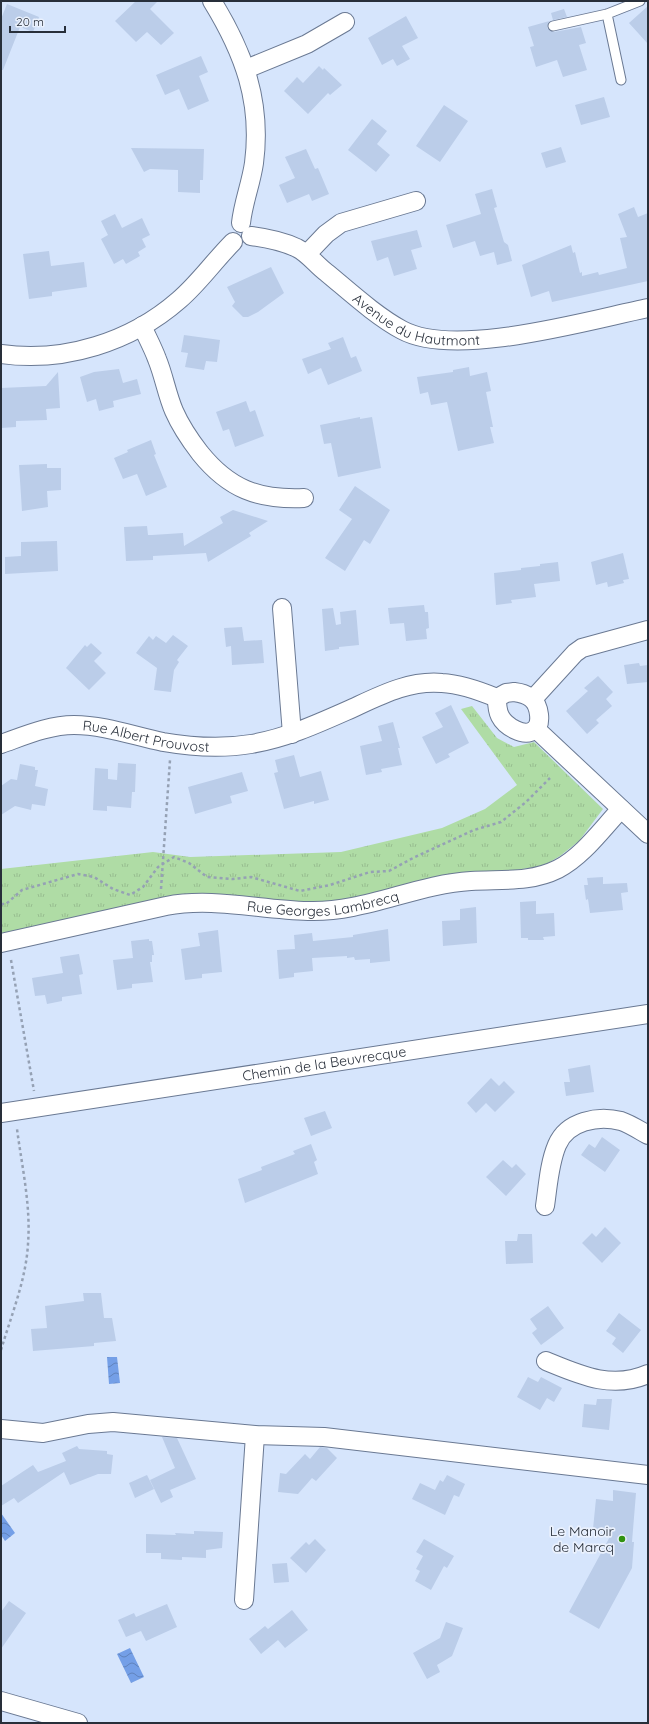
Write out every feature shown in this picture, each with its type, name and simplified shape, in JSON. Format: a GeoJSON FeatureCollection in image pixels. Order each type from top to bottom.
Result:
{"type":"FeatureCollection","features":[{"type":"Feature","properties":{"kind":"street"},"geometry":{"type":"LineString","coordinates":[[212,1],[230,31],[246,69],[254,106],[256,136],[253,165],[243,207],[246,229]]}},
{"type":"Feature","properties":{"kind":"street"},"geometry":{"type":"LineString","coordinates":[[246,69],[307,44],[345,22]]}},
{"type":"Feature","properties":{"kind":"street"},"geometry":{"type":"LineString","coordinates":[[307,254],[326,234],[340,224],[416,201]]}},
{"type":"Feature","properties":{"kind":"street"},"geometry":{"type":"LineString","coordinates":[[1,354],[28,356],[80,351],[113,340],[142,326],[178,301],[232,242],[229,232],[236,224],[246,229]]}},
{"type":"Feature","properties":{"kind":"street","name":"Avenue du Hautmont"},"geometry":{"type":"LineString","coordinates":[[246,229],[283,242],[307,254],[326,272],[392,324],[410,334],[437,339],[466,340],[499,338],[648,308]]}},
{"type":"Feature","properties":{"kind":"street"},"geometry":{"type":"LineString","coordinates":[[142,326],[157,359],[179,421],[190,440],[212,468],[228,481],[242,489],[272,498],[304,498]]}},
{"type":"Feature","properties":{"kind":"street"},"geometry":{"type":"LineString","coordinates":[[282,608],[292,734]]}},
{"type":"Feature","properties":{"kind":"street"},"geometry":{"type":"LineString","coordinates":[[533,700],[575,653],[582,648],[648,630]]}},
{"type":"Feature","properties":{"kind":"street","name":"Rue Albert Prouvost"},"geometry":{"type":"LineString","coordinates":[[1,744],[47,729],[74,725],[101,728],[172,743],[202,747],[233,746],[264,742],[292,734],[383,694],[417,684],[455,684],[498,698]]}},
{"type":"Feature","properties":{"kind":"street"},"geometry":{"type":"LineString","coordinates":[[514,692],[526,695],[533,700],[538,709],[540,720],[536,729],[524,733],[508,725],[500,717],[496,706],[498,698],[506,693],[514,692]]}},
{"type":"Feature","properties":{"kind":"street"},"geometry":{"type":"LineString","coordinates":[[536,729],[648,834]]}},
{"type":"Feature","properties":{"kind":"street","name":"Rue Georges Lambrecq"},"geometry":{"type":"LineString","coordinates":[[4,942],[193,902],[207,902],[293,911],[337,910],[458,882],[532,879],[544,876],[569,863],[621,809]]}},
{"type":"Feature","properties":{"kind":"street","name":"Chemin de la Beuvrecque"},"geometry":{"type":"LineString","coordinates":[[8,1112],[648,1014]]}},
{"type":"Feature","properties":{"kind":"street"},"geometry":{"type":"LineString","coordinates":[[545,1206],[555,1152],[561,1137],[572,1127],[593,1120],[611,1120],[630,1125],[648,1135]]}},
{"type":"Feature","properties":{"kind":"street"},"geometry":{"type":"LineString","coordinates":[[546,1361],[588,1378],[610,1382],[632,1380],[648,1374]]}},
{"type":"Feature","properties":{"kind":"street"},"geometry":{"type":"LineString","coordinates":[[1,1429],[43,1433],[88,1424],[113,1422],[255,1435],[347,1439],[648,1476]]}},
{"type":"Feature","properties":{"kind":"street"},"geometry":{"type":"LineString","coordinates":[[244,1600],[255,1435]]}},
{"type":"Feature","properties":{"kind":"street"},"geometry":{"type":"LineString","coordinates":[[1,1700],[78,1723]]}},
{"type":"Feature","properties":{"kind":"lane"},"geometry":{"type":"LineString","coordinates":[[552,26],[607,14],[640,1]]}},
{"type":"Feature","properties":{"kind":"lane"},"geometry":{"type":"LineString","coordinates":[[607,14],[621,80]]}},
{"type":"Feature","properties":{"kind":"path"},"geometry":{"type":"LineString","coordinates":[[159,908],[172,743]]}},
{"type":"Feature","properties":{"kind":"path"},"geometry":{"type":"LineString","coordinates":[[1,904],[6,904],[22,890],[78,874],[94,877],[113,889],[130,895],[143,887],[158,866],[174,857],[189,863],[207,877],[233,879],[251,877],[300,890],[330,885],[370,872],[389,871],[413,858],[474,830],[501,822],[526,802],[550,778]]}},
{"type":"Feature","properties":{"kind":"path"},"geometry":{"type":"LineString","coordinates":[[4,942],[37,1108]]}},
{"type":"Feature","properties":{"kind":"path"},"geometry":{"type":"LineString","coordinates":[[1,1350],[20,1285],[28,1245],[28,1216],[8,1112]]}},
{"type":"Feature","properties":{"kind":"green space"},"geometry":{"type":"Polygon","coordinates":[[[472,706],[497,738],[514,747],[534,742],[603,809],[579,841],[560,856],[543,866],[516,870],[444,875],[350,899],[321,903],[282,901],[212,894],[171,896],[16,932],[1,933],[1,869],[153,852],[190,857],[341,852],[442,828],[485,809],[517,785],[461,709],[472,706]]]}},
{"type":"Feature","properties":{"kind":"water"},"geometry":{"type":"Polygon","coordinates":[[[107,1357],[117,1357],[120,1383],[109,1384],[107,1357]]]}},
{"type":"Feature","properties":{"kind":"water"},"geometry":{"type":"Polygon","coordinates":[[[1,1513],[15,1533],[5,1541],[1,1535],[1,1513]]]}},
{"type":"Feature","properties":{"kind":"water"},"geometry":{"type":"Polygon","coordinates":[[[130,1648],[144,1677],[131,1683],[117,1654],[130,1648]]]}},
{"type":"Feature","properties":{"kind":"building"},"geometry":{"type":"Polygon","coordinates":[[[136,1],[158,1],[150,9],[174,33],[161,45],[147,32],[136,42],[115,21],[136,1]]]}},
{"type":"Feature","properties":{"kind":"building"},"geometry":{"type":"Polygon","coordinates":[[[7,4],[39,17],[33,32],[20,27],[3,70],[1,70],[1,19],[7,4]]]}},
{"type":"Feature","properties":{"kind":"building"},"geometry":{"type":"Polygon","coordinates":[[[648,6],[648,44],[629,23],[648,6]]]}},
{"type":"Feature","properties":{"kind":"building"},"geometry":{"type":"Polygon","coordinates":[[[564,9],[567,17],[551,21],[553,20],[551,13],[564,9]]]}},
{"type":"Feature","properties":{"kind":"building"},"geometry":{"type":"Polygon","coordinates":[[[406,16],[418,38],[402,46],[410,59],[397,66],[393,59],[382,65],[368,38],[406,16]]]}},
{"type":"Feature","properties":{"kind":"building"},"geometry":{"type":"Polygon","coordinates":[[[549,21],[547,28],[554,32],[581,27],[586,43],[579,45],[587,70],[563,77],[557,60],[536,67],[530,47],[534,46],[528,27],[549,21]]]}},
{"type":"Feature","properties":{"kind":"building"},"geometry":{"type":"Polygon","coordinates":[[[201,56],[208,72],[199,76],[209,101],[188,110],[179,89],[165,95],[156,75],[201,56]]]}},
{"type":"Feature","properties":{"kind":"building"},"geometry":{"type":"Polygon","coordinates":[[[319,66],[323,70],[324,68],[342,85],[330,95],[328,93],[308,114],[284,91],[297,77],[303,83],[319,66]]]}},
{"type":"Feature","properties":{"kind":"building"},"geometry":{"type":"Polygon","coordinates":[[[604,97],[610,117],[581,125],[575,105],[604,97]]]}},
{"type":"Feature","properties":{"kind":"building"},"geometry":{"type":"Polygon","coordinates":[[[444,105],[468,121],[440,162],[416,146],[444,105]]]}},
{"type":"Feature","properties":{"kind":"building"},"geometry":{"type":"Polygon","coordinates":[[[372,119],[387,131],[377,144],[390,155],[376,172],[348,150],[372,119]]]}},
{"type":"Feature","properties":{"kind":"building"},"geometry":{"type":"Polygon","coordinates":[[[561,147],[566,162],[546,168],[541,153],[561,147]]]}},
{"type":"Feature","properties":{"kind":"building"},"geometry":{"type":"Polygon","coordinates":[[[131,148],[204,149],[203,180],[200,180],[200,193],[178,192],[178,170],[150,169],[144,172],[131,148]]]}},
{"type":"Feature","properties":{"kind":"building"},"geometry":{"type":"Polygon","coordinates":[[[306,149],[315,169],[318,168],[329,194],[312,201],[309,194],[287,203],[279,185],[295,178],[285,157],[306,149]]]}},
{"type":"Feature","properties":{"kind":"building"},"geometry":{"type":"Polygon","coordinates":[[[492,189],[497,207],[494,208],[504,242],[508,245],[512,261],[497,265],[494,252],[480,256],[475,241],[453,248],[446,225],[481,214],[475,194],[492,189]]]}},
{"type":"Feature","properties":{"kind":"building"},"geometry":{"type":"Polygon","coordinates":[[[634,207],[638,217],[648,213],[648,281],[552,302],[549,291],[531,297],[522,265],[571,245],[573,253],[575,252],[582,276],[598,272],[599,275],[627,268],[620,238],[627,237],[618,214],[634,207]]]}},
{"type":"Feature","properties":{"kind":"building"},"geometry":{"type":"Polygon","coordinates":[[[115,214],[122,228],[142,218],[150,235],[142,239],[146,247],[138,252],[140,256],[126,264],[123,259],[114,264],[101,239],[108,235],[101,221],[115,214]]]}},
{"type":"Feature","properties":{"kind":"building"},"geometry":{"type":"Polygon","coordinates":[[[417,230],[422,247],[411,250],[417,269],[394,276],[388,257],[377,261],[371,241],[417,230]]]}},
{"type":"Feature","properties":{"kind":"building"},"geometry":{"type":"Polygon","coordinates":[[[49,251],[51,266],[84,262],[87,287],[52,292],[52,296],[29,299],[23,254],[49,251]]]}},
{"type":"Feature","properties":{"kind":"building"},"geometry":{"type":"Polygon","coordinates":[[[271,267],[284,293],[258,312],[248,317],[243,317],[232,306],[235,302],[227,287],[271,267]]]}},
{"type":"Feature","properties":{"kind":"building"},"geometry":{"type":"Polygon","coordinates":[[[184,335],[220,340],[217,362],[206,361],[204,370],[185,367],[188,353],[181,352],[184,335]]]}},
{"type":"Feature","properties":{"kind":"building"},"geometry":{"type":"Polygon","coordinates":[[[343,337],[351,358],[356,356],[362,371],[328,385],[321,368],[308,374],[302,359],[331,349],[328,343],[343,337]]]}},
{"type":"Feature","properties":{"kind":"building"},"geometry":{"type":"Polygon","coordinates":[[[469,367],[470,376],[487,372],[491,391],[486,392],[493,427],[490,427],[494,443],[458,451],[447,402],[431,405],[428,392],[420,394],[417,377],[453,372],[453,370],[469,367]]]}},
{"type":"Feature","properties":{"kind":"building"},"geometry":{"type":"Polygon","coordinates":[[[119,369],[123,383],[137,379],[141,394],[113,401],[114,407],[99,411],[96,399],[87,402],[80,377],[94,372],[119,369]]]}},
{"type":"Feature","properties":{"kind":"building"},"geometry":{"type":"Polygon","coordinates":[[[58,372],[60,408],[46,409],[47,420],[16,421],[16,427],[1,428],[1,388],[46,386],[58,372]]]}},
{"type":"Feature","properties":{"kind":"building"},"geometry":{"type":"Polygon","coordinates":[[[246,401],[250,412],[255,410],[264,436],[235,447],[229,429],[223,431],[216,412],[246,401]]]}},
{"type":"Feature","properties":{"kind":"building"},"geometry":{"type":"Polygon","coordinates":[[[360,417],[360,419],[372,417],[381,468],[338,477],[331,443],[324,444],[320,425],[360,417]]]}},
{"type":"Feature","properties":{"kind":"building"},"geometry":{"type":"Polygon","coordinates":[[[151,440],[156,454],[154,455],[167,487],[146,496],[137,474],[123,479],[114,458],[128,452],[127,450],[151,440]]]}},
{"type":"Feature","properties":{"kind":"building"},"geometry":{"type":"Polygon","coordinates":[[[47,464],[47,468],[61,468],[61,490],[47,491],[48,507],[22,511],[19,465],[47,464]]]}},
{"type":"Feature","properties":{"kind":"building"},"geometry":{"type":"Polygon","coordinates":[[[355,486],[390,510],[370,544],[364,540],[345,571],[325,558],[352,519],[339,510],[355,486]]]}},
{"type":"Feature","properties":{"kind":"building"},"geometry":{"type":"Polygon","coordinates":[[[233,510],[268,521],[249,533],[251,536],[208,562],[206,553],[153,556],[153,560],[126,561],[124,527],[147,526],[148,535],[183,533],[184,546],[223,523],[220,517],[233,510]]]}},
{"type":"Feature","properties":{"kind":"building"},"geometry":{"type":"Polygon","coordinates":[[[57,541],[58,571],[5,574],[5,557],[21,556],[21,542],[57,541]]]}},
{"type":"Feature","properties":{"kind":"building"},"geometry":{"type":"Polygon","coordinates":[[[623,553],[629,579],[623,580],[624,583],[608,587],[607,582],[596,585],[591,562],[623,553]]]}},
{"type":"Feature","properties":{"kind":"building"},"geometry":{"type":"Polygon","coordinates":[[[558,562],[560,581],[534,584],[536,597],[511,600],[512,603],[496,605],[494,573],[521,570],[521,568],[558,562]]]}},
{"type":"Feature","properties":{"kind":"building"},"geometry":{"type":"Polygon","coordinates":[[[424,605],[425,612],[428,612],[429,628],[426,629],[427,639],[406,641],[404,623],[390,624],[388,608],[424,605]]]}},
{"type":"Feature","properties":{"kind":"building"},"geometry":{"type":"Polygon","coordinates":[[[333,608],[336,625],[341,624],[340,612],[356,610],[359,645],[339,647],[339,649],[325,651],[322,609],[333,608]]]}},
{"type":"Feature","properties":{"kind":"building"},"geometry":{"type":"Polygon","coordinates":[[[242,627],[244,641],[262,640],[264,663],[232,665],[231,646],[226,647],[224,628],[242,627]]]}},
{"type":"Feature","properties":{"kind":"building"},"geometry":{"type":"Polygon","coordinates":[[[173,635],[188,646],[177,660],[179,662],[174,670],[171,692],[154,690],[157,668],[136,653],[149,636],[153,640],[156,636],[166,643],[173,635]]]}},
{"type":"Feature","properties":{"kind":"building"},"geometry":{"type":"Polygon","coordinates":[[[91,643],[102,653],[94,661],[106,673],[89,690],[66,668],[85,645],[87,647],[91,643]]]}},
{"type":"Feature","properties":{"kind":"building"},"geometry":{"type":"Polygon","coordinates":[[[639,663],[640,666],[648,665],[648,682],[627,684],[624,665],[639,663]]]}},
{"type":"Feature","properties":{"kind":"building"},"geometry":{"type":"Polygon","coordinates":[[[598,676],[613,692],[606,699],[612,706],[596,720],[599,723],[587,734],[566,711],[588,691],[584,688],[598,676]]]}},
{"type":"Feature","properties":{"kind":"building"},"geometry":{"type":"Polygon","coordinates":[[[451,705],[469,743],[448,754],[450,757],[436,764],[422,737],[443,727],[435,713],[451,705]]]}},
{"type":"Feature","properties":{"kind":"building"},"geometry":{"type":"Polygon","coordinates":[[[393,722],[400,748],[398,748],[402,765],[381,769],[382,772],[366,775],[360,746],[382,741],[378,726],[393,722]]]}},
{"type":"Feature","properties":{"kind":"building"},"geometry":{"type":"Polygon","coordinates":[[[294,755],[300,777],[321,771],[329,800],[314,804],[314,801],[284,809],[274,773],[278,772],[275,760],[294,755]]]}},
{"type":"Feature","properties":{"kind":"building"},"geometry":{"type":"Polygon","coordinates":[[[118,763],[136,764],[135,792],[132,792],[131,808],[107,806],[107,811],[93,810],[95,768],[108,769],[108,779],[117,780],[118,763]]]}},
{"type":"Feature","properties":{"kind":"building"},"geometry":{"type":"Polygon","coordinates":[[[20,764],[35,767],[35,770],[38,770],[35,786],[48,789],[45,806],[32,804],[31,810],[15,806],[1,815],[1,786],[11,779],[17,780],[20,764]]]}},
{"type":"Feature","properties":{"kind":"building"},"geometry":{"type":"Polygon","coordinates":[[[242,772],[248,791],[230,796],[232,803],[195,814],[188,787],[242,772]]]}},
{"type":"Feature","properties":{"kind":"building"},"geometry":{"type":"Polygon","coordinates":[[[603,877],[603,884],[627,883],[628,892],[621,893],[623,910],[590,913],[584,885],[588,885],[587,878],[603,877]]]}},
{"type":"Feature","properties":{"kind":"building"},"geometry":{"type":"Polygon","coordinates":[[[536,901],[536,914],[554,913],[555,936],[543,937],[544,940],[528,940],[528,938],[521,938],[520,902],[536,901]]]}},
{"type":"Feature","properties":{"kind":"building"},"geometry":{"type":"Polygon","coordinates":[[[476,907],[477,943],[443,946],[442,921],[460,920],[460,909],[476,907]]]}},
{"type":"Feature","properties":{"kind":"building"},"geometry":{"type":"Polygon","coordinates":[[[388,929],[390,961],[370,963],[370,959],[355,960],[354,957],[347,958],[347,956],[312,958],[313,971],[294,973],[294,977],[279,979],[277,950],[295,949],[294,935],[312,933],[313,941],[353,937],[353,935],[388,929]]]}},
{"type":"Feature","properties":{"kind":"building"},"geometry":{"type":"Polygon","coordinates":[[[218,930],[222,972],[202,974],[202,978],[185,980],[181,949],[200,946],[198,933],[218,930]]]}},
{"type":"Feature","properties":{"kind":"building"},"geometry":{"type":"Polygon","coordinates":[[[149,939],[149,941],[152,941],[154,955],[152,955],[152,962],[150,962],[153,982],[132,984],[132,988],[117,990],[113,960],[133,958],[131,941],[149,939]]]}},
{"type":"Feature","properties":{"kind":"building"},"geometry":{"type":"Polygon","coordinates":[[[79,954],[83,974],[79,975],[82,994],[62,997],[62,1001],[47,1004],[45,995],[35,996],[32,978],[63,973],[60,957],[79,954]]]}},
{"type":"Feature","properties":{"kind":"building"},"geometry":{"type":"Polygon","coordinates":[[[590,1065],[594,1092],[566,1096],[564,1082],[570,1082],[568,1069],[590,1065]]]}},
{"type":"Feature","properties":{"kind":"building"},"geometry":{"type":"Polygon","coordinates":[[[491,1078],[499,1086],[504,1081],[515,1092],[495,1112],[486,1103],[476,1113],[467,1103],[491,1078]]]}},
{"type":"Feature","properties":{"kind":"building"},"geometry":{"type":"Polygon","coordinates":[[[325,1111],[332,1128],[311,1136],[304,1118],[325,1111]]]}},
{"type":"Feature","properties":{"kind":"building"},"geometry":{"type":"Polygon","coordinates":[[[602,1137],[620,1150],[605,1172],[581,1155],[589,1144],[595,1148],[602,1137]]]}},
{"type":"Feature","properties":{"kind":"building"},"geometry":{"type":"Polygon","coordinates":[[[311,1144],[317,1160],[314,1162],[318,1174],[245,1203],[238,1179],[262,1170],[261,1167],[295,1154],[293,1151],[311,1144]]]}},
{"type":"Feature","properties":{"kind":"building"},"geometry":{"type":"Polygon","coordinates":[[[503,1160],[512,1168],[516,1164],[526,1174],[506,1196],[486,1177],[503,1160]]]}},
{"type":"Feature","properties":{"kind":"building"},"geometry":{"type":"Polygon","coordinates":[[[605,1227],[621,1243],[602,1263],[582,1243],[592,1233],[596,1237],[605,1227]]]}},
{"type":"Feature","properties":{"kind":"building"},"geometry":{"type":"Polygon","coordinates":[[[518,1234],[532,1234],[533,1263],[506,1264],[505,1241],[517,1241],[518,1234]]]}},
{"type":"Feature","properties":{"kind":"building"},"geometry":{"type":"Polygon","coordinates":[[[83,1293],[101,1293],[104,1318],[112,1318],[116,1341],[94,1343],[94,1346],[33,1351],[31,1329],[47,1328],[45,1306],[84,1301],[83,1293]]]}},
{"type":"Feature","properties":{"kind":"building"},"geometry":{"type":"Polygon","coordinates":[[[548,1306],[564,1328],[541,1345],[532,1333],[537,1329],[530,1319],[548,1306]]]}},
{"type":"Feature","properties":{"kind":"building"},"geometry":{"type":"Polygon","coordinates":[[[619,1313],[641,1330],[623,1353],[612,1344],[616,1338],[606,1331],[619,1313]]]}},
{"type":"Feature","properties":{"kind":"building"},"geometry":{"type":"Polygon","coordinates":[[[528,1377],[538,1382],[541,1377],[562,1388],[554,1402],[547,1398],[540,1410],[517,1397],[528,1377]]]}},
{"type":"Feature","properties":{"kind":"building"},"geometry":{"type":"Polygon","coordinates":[[[597,1399],[612,1399],[609,1430],[582,1427],[584,1404],[596,1405],[597,1399]]]}},
{"type":"Feature","properties":{"kind":"building"},"geometry":{"type":"Polygon","coordinates":[[[162,1437],[177,1438],[196,1479],[170,1490],[173,1497],[161,1503],[150,1480],[175,1468],[162,1437]]]}},
{"type":"Feature","properties":{"kind":"building"},"geometry":{"type":"Polygon","coordinates":[[[77,1446],[79,1449],[107,1451],[107,1454],[113,1455],[111,1474],[98,1474],[70,1485],[64,1472],[18,1503],[14,1498],[1,1506],[1,1486],[33,1465],[38,1472],[66,1461],[62,1453],[77,1446]]]}},
{"type":"Feature","properties":{"kind":"building"},"geometry":{"type":"Polygon","coordinates":[[[320,1447],[327,1448],[337,1458],[316,1481],[312,1478],[298,1494],[278,1492],[280,1473],[286,1474],[305,1454],[310,1459],[320,1447]]]}},
{"type":"Feature","properties":{"kind":"building"},"geometry":{"type":"Polygon","coordinates":[[[147,1475],[154,1489],[135,1498],[129,1483],[147,1475]]]}},
{"type":"Feature","properties":{"kind":"building"},"geometry":{"type":"Polygon","coordinates":[[[447,1475],[465,1484],[459,1497],[454,1495],[445,1515],[412,1499],[420,1483],[435,1490],[440,1480],[443,1482],[447,1475]]]}},
{"type":"Feature","properties":{"kind":"building"},"geometry":{"type":"Polygon","coordinates":[[[613,1490],[636,1493],[632,1542],[634,1542],[632,1568],[599,1629],[569,1612],[613,1531],[593,1529],[596,1499],[613,1501],[613,1490]]]}},
{"type":"Feature","properties":{"kind":"building"},"geometry":{"type":"Polygon","coordinates":[[[194,1531],[223,1532],[222,1548],[206,1550],[206,1558],[182,1557],[182,1560],[161,1559],[161,1553],[146,1553],[146,1534],[194,1534],[194,1531]]]}},
{"type":"Feature","properties":{"kind":"building"},"geometry":{"type":"Polygon","coordinates":[[[315,1539],[326,1550],[306,1573],[290,1558],[306,1542],[309,1545],[315,1539]]]}},
{"type":"Feature","properties":{"kind":"building"},"geometry":{"type":"Polygon","coordinates":[[[424,1539],[454,1556],[447,1568],[444,1566],[431,1590],[415,1581],[420,1571],[416,1569],[423,1556],[416,1552],[424,1539]]]}},
{"type":"Feature","properties":{"kind":"building"},"geometry":{"type":"Polygon","coordinates":[[[287,1563],[289,1582],[274,1583],[272,1564],[287,1563]]]}},
{"type":"Feature","properties":{"kind":"building"},"geometry":{"type":"Polygon","coordinates":[[[9,1601],[26,1613],[1,1649],[1,1612],[9,1601]]]}},
{"type":"Feature","properties":{"kind":"building"},"geometry":{"type":"Polygon","coordinates":[[[167,1604],[177,1627],[146,1641],[141,1631],[126,1637],[118,1620],[134,1613],[136,1617],[167,1604]]]}},
{"type":"Feature","properties":{"kind":"building"},"geometry":{"type":"Polygon","coordinates":[[[292,1610],[308,1630],[285,1648],[278,1640],[261,1654],[249,1639],[265,1626],[268,1629],[292,1610]]]}},
{"type":"Feature","properties":{"kind":"building"},"geometry":{"type":"Polygon","coordinates":[[[446,1622],[463,1628],[452,1656],[437,1665],[440,1672],[427,1679],[413,1653],[440,1638],[446,1622]]]}},
{"type":"Feature","properties":{"kind":"place","name":"Le Manoir de Marcq"},"geometry":{"type":"Point","coordinates":[622,1539]}}]}
